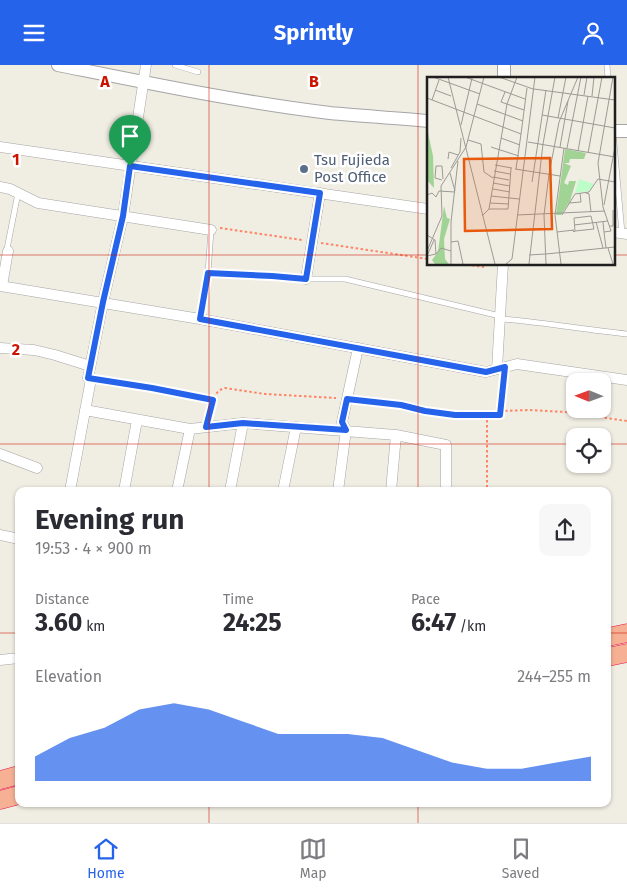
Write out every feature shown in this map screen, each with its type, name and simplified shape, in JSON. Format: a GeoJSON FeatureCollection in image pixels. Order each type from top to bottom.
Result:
{"type":"FeatureCollection","features":[{"type":"Feature","properties":{"kind":"highway"},"geometry":{"type":"LineString","coordinates":[[611,636],[627,633]]}},
{"type":"Feature","properties":{"kind":"highway"},"geometry":{"type":"LineString","coordinates":[[611,656],[627,653]]}},
{"type":"Feature","properties":{"kind":"highway"},"geometry":{"type":"LineString","coordinates":[[0,780],[15,776]]}},
{"type":"Feature","properties":{"kind":"highway"},"geometry":{"type":"LineString","coordinates":[[0,800],[15,796]]}},
{"type":"Feature","properties":{"kind":"street"},"geometry":{"type":"LineString","coordinates":[[58,65],[143,83],[250,101],[330,113],[427,121]]}},
{"type":"Feature","properties":{"kind":"street"},"geometry":{"type":"LineString","coordinates":[[71,487],[85,410],[90,366],[123,216],[146,65]]}},
{"type":"Feature","properties":{"kind":"street"},"geometry":{"type":"LineString","coordinates":[[614,131],[627,131]]}},
{"type":"Feature","properties":{"kind":"street"},"geometry":{"type":"LineString","coordinates":[[0,147],[427,209]]}},
{"type":"Feature","properties":{"kind":"street"},"geometry":{"type":"LineString","coordinates":[[0,187],[10,189],[38,203],[212,230]]}},
{"type":"Feature","properties":{"kind":"street"},"geometry":{"type":"LineString","coordinates":[[306,279],[320,193]]}},
{"type":"Feature","properties":{"kind":"street"},"geometry":{"type":"LineString","coordinates":[[8,251],[1,286],[200,319],[486,372],[516,364],[627,380]]}},
{"type":"Feature","properties":{"kind":"street"},"geometry":{"type":"LineString","coordinates":[[501,368],[503,265]]}},
{"type":"Feature","properties":{"kind":"street"},"geometry":{"type":"LineString","coordinates":[[0,348],[34,350],[90,366]]}},
{"type":"Feature","properties":{"kind":"street"},"geometry":{"type":"LineString","coordinates":[[339,487],[346,430],[342,422],[358,348]]}},
{"type":"Feature","properties":{"kind":"street"},"geometry":{"type":"LineString","coordinates":[[85,410],[190,429],[243,423],[396,435],[446,445],[446,487]]}},
{"type":"Feature","properties":{"kind":"street"},"geometry":{"type":"LineString","coordinates":[[125,487],[137,420]]}},
{"type":"Feature","properties":{"kind":"street"},"geometry":{"type":"LineString","coordinates":[[231,487],[243,423]]}},
{"type":"Feature","properties":{"kind":"street"},"geometry":{"type":"LineString","coordinates":[[284,487],[296,427]]}},
{"type":"Feature","properties":{"kind":"street"},"geometry":{"type":"LineString","coordinates":[[178,487],[190,429]]}},
{"type":"Feature","properties":{"kind":"street"},"geometry":{"type":"LineString","coordinates":[[391,487],[396,435]]}},
{"type":"Feature","properties":{"kind":"street"},"geometry":{"type":"LineString","coordinates":[[0,454],[38,468]]}},
{"type":"Feature","properties":{"kind":"street"},"geometry":{"type":"LineString","coordinates":[[0,535],[15,538]]}},
{"type":"Feature","properties":{"kind":"street"},"geometry":{"type":"LineString","coordinates":[[0,660],[15,658]]}},
{"type":"Feature","properties":{"kind":"lane"},"geometry":{"type":"LineString","coordinates":[[175,65],[198,72]]}},
{"type":"Feature","properties":{"kind":"lane"},"geometry":{"type":"LineString","coordinates":[[614,144],[621,233]]}},
{"type":"Feature","properties":{"kind":"lane"},"geometry":{"type":"LineString","coordinates":[[8,251],[18,193]]}},
{"type":"Feature","properties":{"kind":"lane"},"geometry":{"type":"LineString","coordinates":[[200,319],[208,273],[212,230]]}},
{"type":"Feature","properties":{"kind":"lane"},"geometry":{"type":"LineString","coordinates":[[208,273],[306,279],[345,279],[501,318],[627,333]]}},
{"type":"Feature","properties":{"kind":"path"},"geometry":{"type":"LineString","coordinates":[[469,265],[484,267]]}},
{"type":"Feature","properties":{"kind":"path"},"geometry":{"type":"LineString","coordinates":[[206,427],[213,400],[218,390],[224,388],[265,394],[347,399],[401,405],[425,411],[500,415],[501,368]]}},
{"type":"Feature","properties":{"kind":"path"},"geometry":{"type":"LineString","coordinates":[[89,379],[152,388],[213,400]]}},
{"type":"Feature","properties":{"kind":"path"},"geometry":{"type":"LineString","coordinates":[[500,411],[566,412],[627,421]]}},
{"type":"Feature","properties":{"kind":"path"},"geometry":{"type":"LineString","coordinates":[[487,415],[487,487]]}},
{"type":"Feature","properties":{"kind":"place","name":"Tsu Fujieda Post Office"},"geometry":{"type":"Point","coordinates":[304,169]}},
{"type":"Feature","properties":{"kind":"route"},"geometry":{"type":"LineString","coordinates":[[130,166],[320,193],[306,279],[208,273],[200,319],[486,372],[505,367],[500,415],[455,415],[425,411],[401,405],[347,399],[342,422],[346,430],[243,423],[206,427],[213,400],[88,378],[123,216],[130,166]]}}]}
